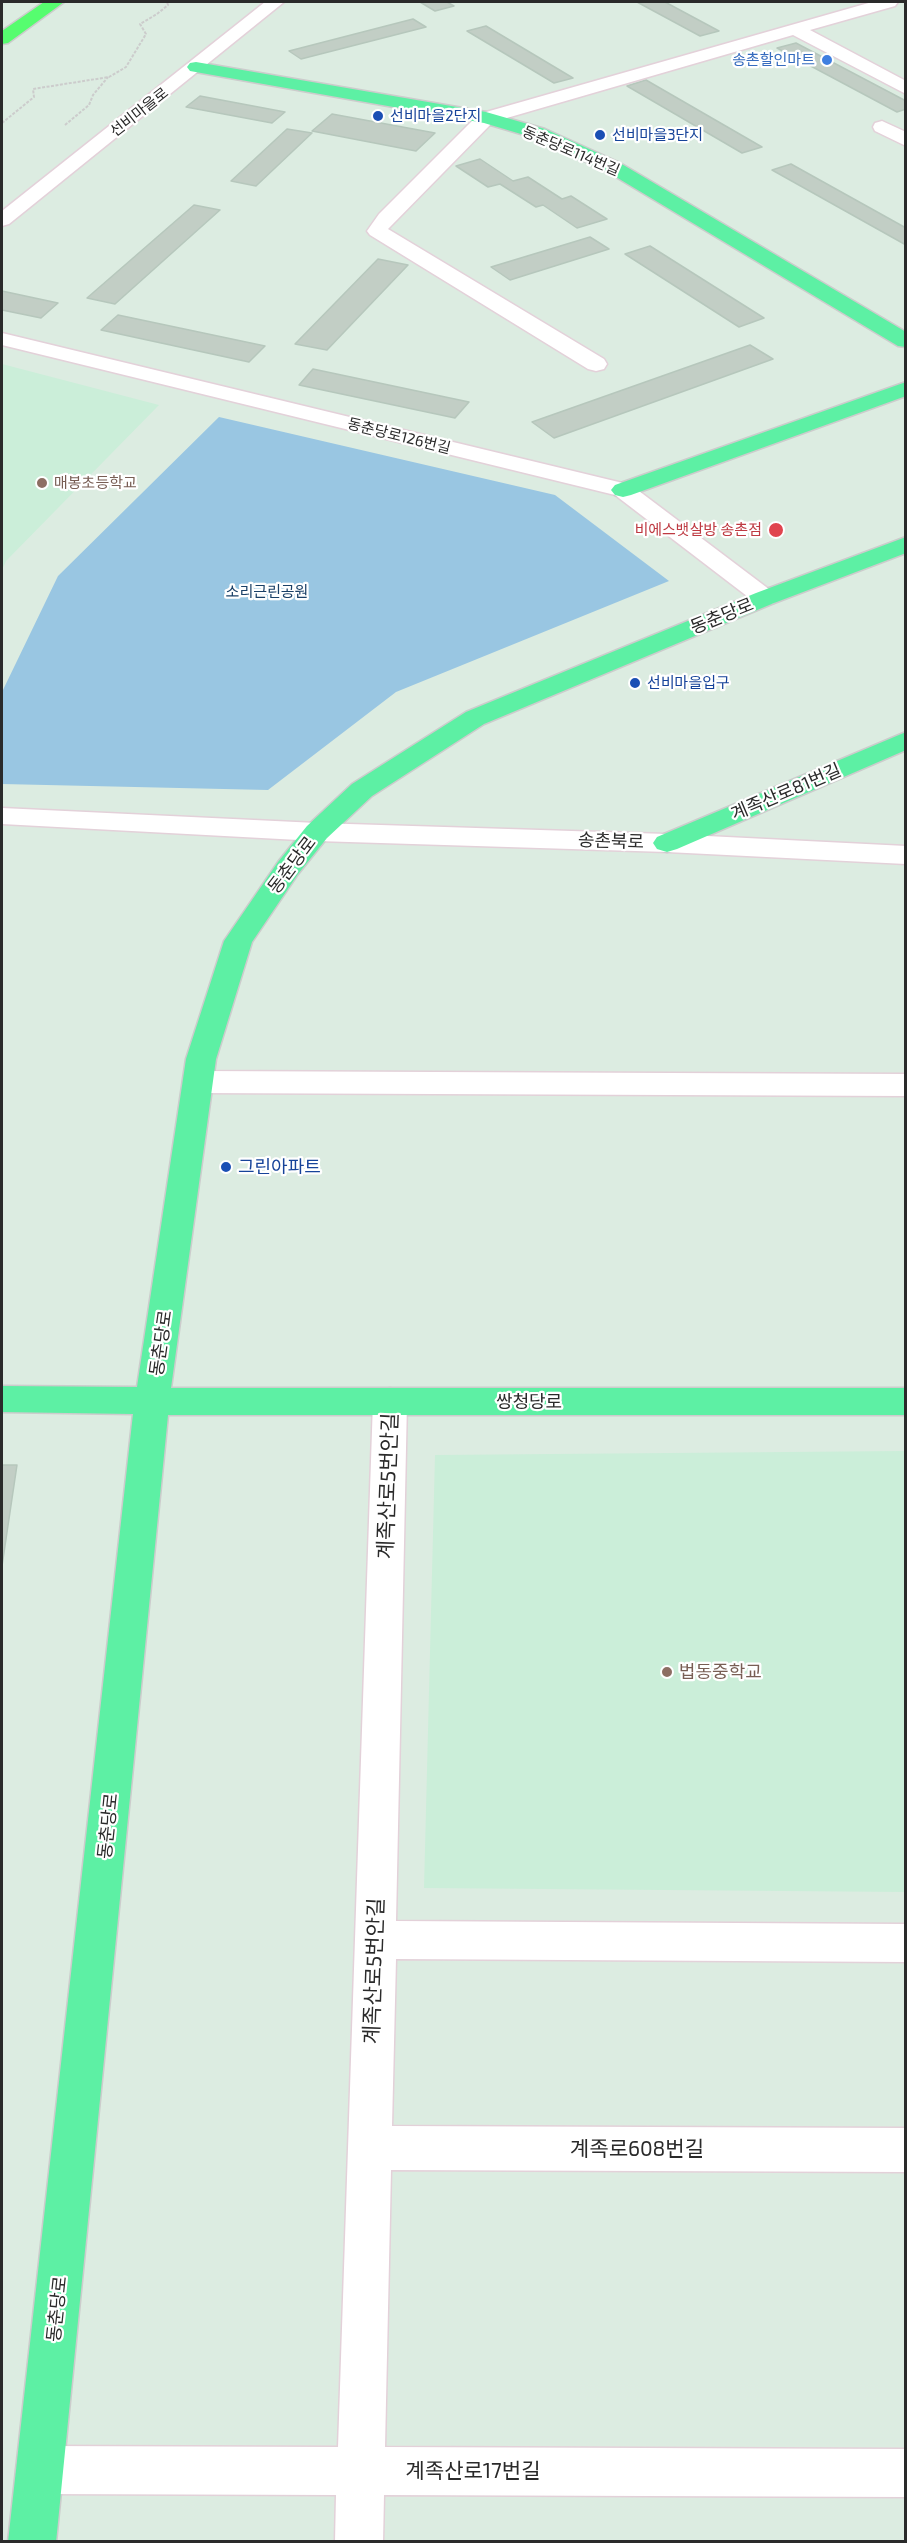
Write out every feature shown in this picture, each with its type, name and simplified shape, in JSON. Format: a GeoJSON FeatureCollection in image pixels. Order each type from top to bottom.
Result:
{"type":"FeatureCollection","features":[{"type":"Feature","properties":{"kind":"highway"},"geometry":{"type":"LineString","coordinates":[[2,39],[54,2]]}},
{"type":"Feature","properties":{"kind":"main road","name":"동춘당로114번길"},"geometry":{"type":"LineString","coordinates":[[196,67],[486,118],[538,134],[613,167],[906,341]]}},
{"type":"Feature","properties":{"kind":"main road"},"geometry":{"type":"LineString","coordinates":[[623,490],[906,388]]}},
{"type":"Feature","properties":{"kind":"main road","name":"동춘당로"},"geometry":{"type":"LineString","coordinates":[[32,2541],[152,1401],[201,1059],[238,941],[288,868],[317,832],[362,790],[475,718],[765,598],[906,544]]}},
{"type":"Feature","properties":{"kind":"main road","name":"계족산로81번길"},"geometry":{"type":"LineString","coordinates":[[667,843],[906,740]]}},
{"type":"Feature","properties":{"kind":"main road","name":"쌍청당로"},"geometry":{"type":"LineString","coordinates":[[2,1399],[906,1402]]}},
{"type":"Feature","properties":{"kind":"street","name":"선비마을로"},"geometry":{"type":"LineString","coordinates":[[2,220],[275,2]]}},
{"type":"Feature","properties":{"kind":"street"},"geometry":{"type":"LineString","coordinates":[[596,364],[377,231],[386,218],[486,118],[889,2]]}},
{"type":"Feature","properties":{"kind":"street"},"geometry":{"type":"LineString","coordinates":[[794,29],[906,89]]}},
{"type":"Feature","properties":{"kind":"street"},"geometry":{"type":"LineString","coordinates":[[882,127],[906,140]]}},
{"type":"Feature","properties":{"kind":"street","name":"동춘당로126번길"},"geometry":{"type":"LineString","coordinates":[[2,339],[623,490],[765,598]]}},
{"type":"Feature","properties":{"kind":"street","name":"송촌북로"},"geometry":{"type":"LineString","coordinates":[[2,816],[317,832],[667,843],[906,855]]}},
{"type":"Feature","properties":{"kind":"street"},"geometry":{"type":"LineString","coordinates":[[198,1082],[906,1084]]}},
{"type":"Feature","properties":{"kind":"street","name":"계족산로5번안길"},"geometry":{"type":"LineString","coordinates":[[358,2541],[390,1401]]}},
{"type":"Feature","properties":{"kind":"street"},"geometry":{"type":"LineString","coordinates":[[375,1940],[906,1942]]}},
{"type":"Feature","properties":{"kind":"street","name":"계족로608번길"},"geometry":{"type":"LineString","coordinates":[[369,2148],[906,2150]]}},
{"type":"Feature","properties":{"kind":"street","name":"계족산로17번길"},"geometry":{"type":"LineString","coordinates":[[40,2470],[906,2473]]}},
{"type":"Feature","properties":{"kind":"path"},"geometry":{"type":"LineString","coordinates":[[2,123],[34,97],[33,89],[108,77],[126,67],[146,34],[140,24],[168,5],[167,2]]}},
{"type":"Feature","properties":{"kind":"path"},"geometry":{"type":"LineString","coordinates":[[65,125],[89,105],[93,95],[108,77]]}},
{"type":"Feature","properties":{"kind":"shaded area","name":"매봉초등학교"},"geometry":{"type":"Polygon","coordinates":[[[2,364],[159,405],[6,561],[2,570],[2,364]]]}},
{"type":"Feature","properties":{"kind":"shaded area","name":"법동중학교"},"geometry":{"type":"Polygon","coordinates":[[[905,1451],[905,1892],[424,1888],[435,1455],[905,1451]]]}},
{"type":"Feature","properties":{"kind":"green space","name":"소리근린공원"},"geometry":{"type":"Polygon","coordinates":[[[219,417],[555,495],[669,581],[396,692],[268,790],[2,784],[2,692],[58,576],[219,417]]]}},
{"type":"Feature","properties":{"kind":"building"},"geometry":{"type":"Polygon","coordinates":[[[420,2],[447,2],[454,6],[435,11],[420,2]]]}},
{"type":"Feature","properties":{"kind":"building"},"geometry":{"type":"Polygon","coordinates":[[[637,2],[665,2],[719,31],[700,36],[637,2]]]}},
{"type":"Feature","properties":{"kind":"building"},"geometry":{"type":"Polygon","coordinates":[[[413,19],[426,27],[301,59],[289,51],[413,19]]]}},
{"type":"Feature","properties":{"kind":"building"},"geometry":{"type":"Polygon","coordinates":[[[486,26],[573,78],[554,83],[467,31],[486,26]]]}},
{"type":"Feature","properties":{"kind":"building"},"geometry":{"type":"Polygon","coordinates":[[[796,43],[906,101],[906,109],[897,112],[777,48],[796,43]]]}},
{"type":"Feature","properties":{"kind":"building"},"geometry":{"type":"Polygon","coordinates":[[[646,80],[762,147],[742,153],[627,86],[646,80]]]}},
{"type":"Feature","properties":{"kind":"building"},"geometry":{"type":"Polygon","coordinates":[[[200,96],[285,112],[272,123],[186,107],[200,96]]]}},
{"type":"Feature","properties":{"kind":"building"},"geometry":{"type":"Polygon","coordinates":[[[332,114],[435,133],[416,151],[312,131],[332,114]]]}},
{"type":"Feature","properties":{"kind":"building"},"geometry":{"type":"Polygon","coordinates":[[[287,129],[312,133],[256,186],[231,181],[287,129]]]}},
{"type":"Feature","properties":{"kind":"building"},"geometry":{"type":"Polygon","coordinates":[[[480,159],[513,181],[528,177],[562,199],[571,196],[607,219],[577,228],[543,205],[536,207],[500,184],[488,187],[456,166],[480,159]]]}},
{"type":"Feature","properties":{"kind":"building"},"geometry":{"type":"Polygon","coordinates":[[[791,164],[906,228],[906,245],[772,170],[791,164]]]}},
{"type":"Feature","properties":{"kind":"building"},"geometry":{"type":"Polygon","coordinates":[[[194,205],[220,210],[115,304],[87,298],[194,205]]]}},
{"type":"Feature","properties":{"kind":"building"},"geometry":{"type":"Polygon","coordinates":[[[590,237],[609,249],[510,280],[491,267],[590,237]]]}},
{"type":"Feature","properties":{"kind":"building"},"geometry":{"type":"Polygon","coordinates":[[[650,246],[764,318],[739,327],[625,254],[650,246]]]}},
{"type":"Feature","properties":{"kind":"building"},"geometry":{"type":"Polygon","coordinates":[[[378,259],[408,265],[327,350],[295,344],[378,259]]]}},
{"type":"Feature","properties":{"kind":"building"},"geometry":{"type":"Polygon","coordinates":[[[2,291],[58,303],[41,318],[2,310],[2,291]]]}},
{"type":"Feature","properties":{"kind":"building"},"geometry":{"type":"Polygon","coordinates":[[[118,315],[265,346],[249,362],[101,330],[118,315]]]}},
{"type":"Feature","properties":{"kind":"building"},"geometry":{"type":"Polygon","coordinates":[[[750,345],[773,359],[554,438],[532,422],[750,345]]]}},
{"type":"Feature","properties":{"kind":"building"},"geometry":{"type":"Polygon","coordinates":[[[313,369],[469,402],[455,418],[299,385],[313,369]]]}},
{"type":"Feature","properties":{"kind":"building"},"geometry":{"type":"Polygon","coordinates":[[[2,1465],[17,1465],[2,1566],[2,1465]]]}},
{"type":"Feature","properties":{"kind":"place","name":"송촌할인마트"},"geometry":{"type":"Point","coordinates":[827,60]}},
{"type":"Feature","properties":{"kind":"place","name":"선비마을2단지"},"geometry":{"type":"Point","coordinates":[378,116]}},
{"type":"Feature","properties":{"kind":"place","name":"선비마을3단지"},"geometry":{"type":"Point","coordinates":[600,135]}},
{"type":"Feature","properties":{"kind":"place","name":"매봉초등학교"},"geometry":{"type":"Point","coordinates":[42,483]}},
{"type":"Feature","properties":{"kind":"place","name":"비에스뱃살방 송촌점"},"geometry":{"type":"Point","coordinates":[776,530]}},
{"type":"Feature","properties":{"kind":"place","name":"선비마을입구"},"geometry":{"type":"Point","coordinates":[635,683]}},
{"type":"Feature","properties":{"kind":"place","name":"그린아파트"},"geometry":{"type":"Point","coordinates":[226,1167]}},
{"type":"Feature","properties":{"kind":"place","name":"법동중학교"},"geometry":{"type":"Point","coordinates":[667,1672]}}]}
